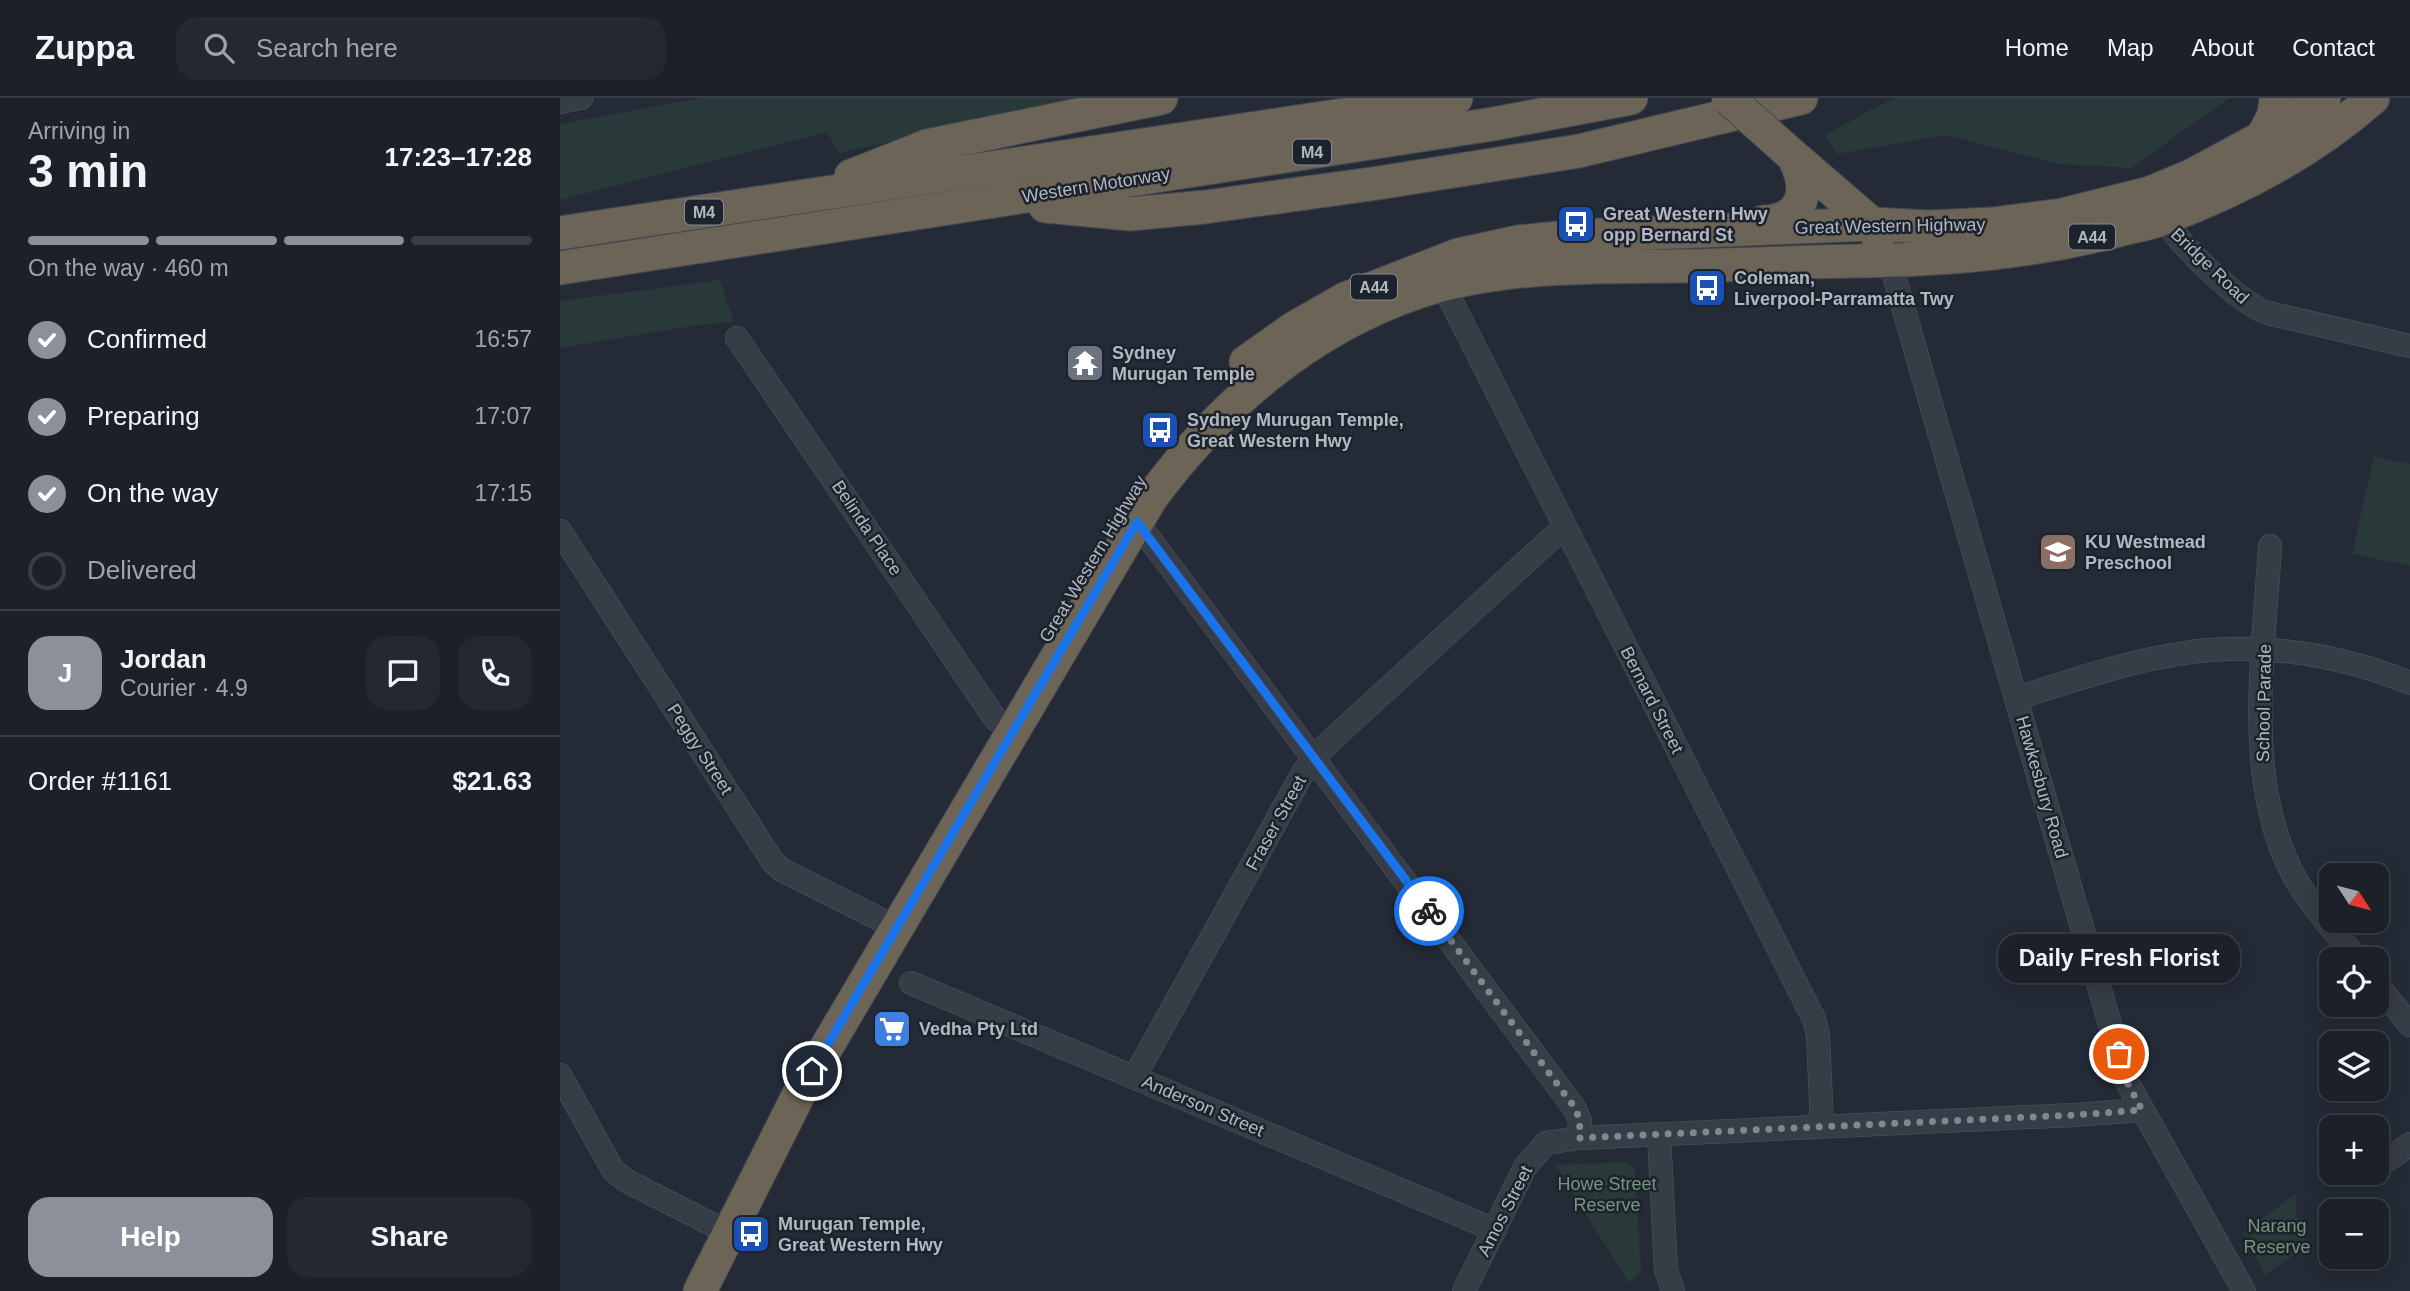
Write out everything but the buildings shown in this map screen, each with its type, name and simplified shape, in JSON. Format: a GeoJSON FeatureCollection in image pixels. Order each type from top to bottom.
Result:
{"type":"FeatureCollection","features":[{"type":"Feature","properties":{"kind":"highway","name":"M4"},"geometry":{"type":"LineString","coordinates":[[797,198],[927,146],[1161,98]]}},
{"type":"Feature","properties":{"kind":"highway","name":"Western Motorway"},"geometry":{"type":"LineString","coordinates":[[560,233],[1456,98]]}},
{"type":"Feature","properties":{"kind":"highway","name":"Western Motorway"},"geometry":{"type":"LineString","coordinates":[[560,268],[1493,124],[1631,98]]}},
{"type":"Feature","properties":{"kind":"highway"},"geometry":{"type":"LineString","coordinates":[[1728,98],[1872,225],[1890,262]]}},
{"type":"Feature","properties":{"kind":"highway","name":"M4"},"geometry":{"type":"LineString","coordinates":[[993,201],[1130,214],[1205,207],[1579,151],[1801,98]]}},
{"type":"Feature","properties":{"kind":"highway"},"geometry":{"type":"LineString","coordinates":[[2262,138],[2274,115],[2276,98]]}},
{"type":"Feature","properties":{"kind":"highway","name":"Great Western Highway"},"geometry":{"type":"LineString","coordinates":[[683,1291],[781,1096],[996,720],[1141,477],[1182,425],[1223,383],[1294,328],[1345,299],[1458,255],[1518,242],[1577,236],[1872,225],[1929,227],[2156,206],[2210,167],[2262,138],[2324,98]]}},
{"type":"Feature","properties":{"kind":"highway","name":"Great Western Highway"},"geometry":{"type":"LineString","coordinates":[[701,1291],[800,1092],[1137,522],[1168,475],[1204,433],[1262,379],[1332,331],[1384,306],[1443,285],[1502,273],[1561,268],[1890,262],[2021,251],[2092,237],[2156,206],[2264,173],[2331,130],[2373,98]]}},
{"type":"Feature","properties":{"kind":"highway"},"geometry":{"type":"LineString","coordinates":[[1713,231],[1738,223],[1783,220],[1795,211],[1801,201],[1803,186],[1793,155]]}},
{"type":"Feature","properties":{"kind":"street","name":"Bridge Road"},"geometry":{"type":"LineString","coordinates":[[2156,206],[2192,251],[2251,306],[2268,313],[2410,346]]}},
{"type":"Feature","properties":{"kind":"street","name":"Hawkesbury Road"},"geometry":{"type":"LineString","coordinates":[[1890,262],[2126,1080],[2244,1291]]}},
{"type":"Feature","properties":{"kind":"street","name":"Bernard Street"},"geometry":{"type":"LineString","coordinates":[[1443,285],[1814,1019],[1818,1035],[1822,1125]]}},
{"type":"Feature","properties":{"kind":"street","name":"Belinda Place"},"geometry":{"type":"LineString","coordinates":[[737,338],[996,720]]}},
{"type":"Feature","properties":{"kind":"street"},"geometry":{"type":"LineString","coordinates":[[1137,522],[1575,1108],[1580,1121],[1579,1138]]}},
{"type":"Feature","properties":{"kind":"street","name":"Fraser Street"},"geometry":{"type":"LineString","coordinates":[[1135,1076],[1304,771],[1314,758],[1564,527]]}},
{"type":"Feature","properties":{"kind":"street","name":"Peggy Street"},"geometry":{"type":"LineString","coordinates":[[560,531],[773,862],[782,870],[883,921]]}},
{"type":"Feature","properties":{"kind":"street","name":"School Parade"},"geometry":{"type":"LineString","coordinates":[[2270,546],[2260,748],[2274,826],[2299,884],[2348,947]]}},
{"type":"Feature","properties":{"kind":"street"},"geometry":{"type":"LineString","coordinates":[[2017,698],[2135,663],[2175,654],[2222,649],[2305,654],[2344,661],[2382,671],[2410,683]]}},
{"type":"Feature","properties":{"kind":"street","name":"Anderson Street"},"geometry":{"type":"LineString","coordinates":[[911,983],[1495,1230]]}},
{"type":"Feature","properties":{"kind":"street"},"geometry":{"type":"LineString","coordinates":[[2389,999],[2410,1025]]}},
{"type":"Feature","properties":{"kind":"street"},"geometry":{"type":"LineString","coordinates":[[560,1076],[613,1170],[625,1180],[715,1226]]}},
{"type":"Feature","properties":{"kind":"street","name":"Amos Street"},"geometry":{"type":"LineString","coordinates":[[1464,1291],[1525,1167],[1546,1143],[1579,1138],[2142,1110]]}},
{"type":"Feature","properties":{"kind":"street"},"geometry":{"type":"LineString","coordinates":[[1659,1135],[1666,1270],[1673,1291]]}},
{"type":"Feature","properties":{"kind":"street"},"geometry":{"type":"LineString","coordinates":[[2389,1159],[2410,1144]]}},
{"type":"Feature","properties":{"kind":"green space"},"geometry":{"type":"Polygon","coordinates":[[[700,98],[1098,98],[839,153],[827,132],[560,200],[560,124],[700,98]]]}},
{"type":"Feature","properties":{"kind":"green space"},"geometry":{"type":"Polygon","coordinates":[[[1893,98],[2229,98],[2131,168],[2059,164],[1946,135],[1837,154],[1825,135],[1893,98]]]}},
{"type":"Feature","properties":{"kind":"green space"},"geometry":{"type":"Polygon","coordinates":[[[720,280],[734,322],[698,325],[560,348],[560,301],[720,280]]]}},
{"type":"Feature","properties":{"kind":"green space"},"geometry":{"type":"Polygon","coordinates":[[[2374,456],[2410,464],[2410,566],[2352,554],[2374,456]]]}},
{"type":"Feature","properties":{"kind":"green space","name":"Howe Street Reserve"},"geometry":{"type":"Polygon","coordinates":[[[1628,1162],[1635,1168],[1641,1273],[1629,1283],[1555,1165],[1628,1162]]]}},
{"type":"Feature","properties":{"kind":"green space","name":"Narang Reserve"},"geometry":{"type":"Polygon","coordinates":[[[2296,1194],[2296,1215],[2306,1246],[2265,1275],[2243,1232],[2296,1194]]]}},
{"type":"Feature","properties":{"kind":"way so far"},"geometry":{"type":"LineString","coordinates":[[1429,911],[1575,1108],[1580,1121],[1579,1138],[2142,1110],[2126,1080],[2119,1054]]}},
{"type":"Feature","properties":{"kind":"place","name":"Great Western Hwy opp Bernard St"},"geometry":{"type":"Point","coordinates":[1576,224]}},
{"type":"Feature","properties":{"kind":"place","name":"Coleman, Liverpool-Parramatta Twy"},"geometry":{"type":"Point","coordinates":[1707,288]}},
{"type":"Feature","properties":{"kind":"place","name":"Sydney Murugan Temple"},"geometry":{"type":"Point","coordinates":[1085,363]}},
{"type":"Feature","properties":{"kind":"place","name":"Sydney Murugan Temple, Great Western Hwy"},"geometry":{"type":"Point","coordinates":[1160,430]}},
{"type":"Feature","properties":{"kind":"place","name":"KU Westmead Preschool"},"geometry":{"type":"Point","coordinates":[2058,552]}},
{"type":"Feature","properties":{"kind":"place","name":"Vedha Pty Ltd"},"geometry":{"type":"Point","coordinates":[892,1029]}},
{"type":"Feature","properties":{"kind":"place","name":"Daily Fresh Florist"},"geometry":{"type":"Point","coordinates":[2119,1054]}},
{"type":"Feature","properties":{"kind":"place","name":"Murugan Temple, Great Western Hwy"},"geometry":{"type":"Point","coordinates":[751,1234]}},
{"type":"Feature","properties":{"kind":"route"},"geometry":{"type":"LineString","coordinates":[[812,1071],[1137,522],[1429,911]]}}]}
